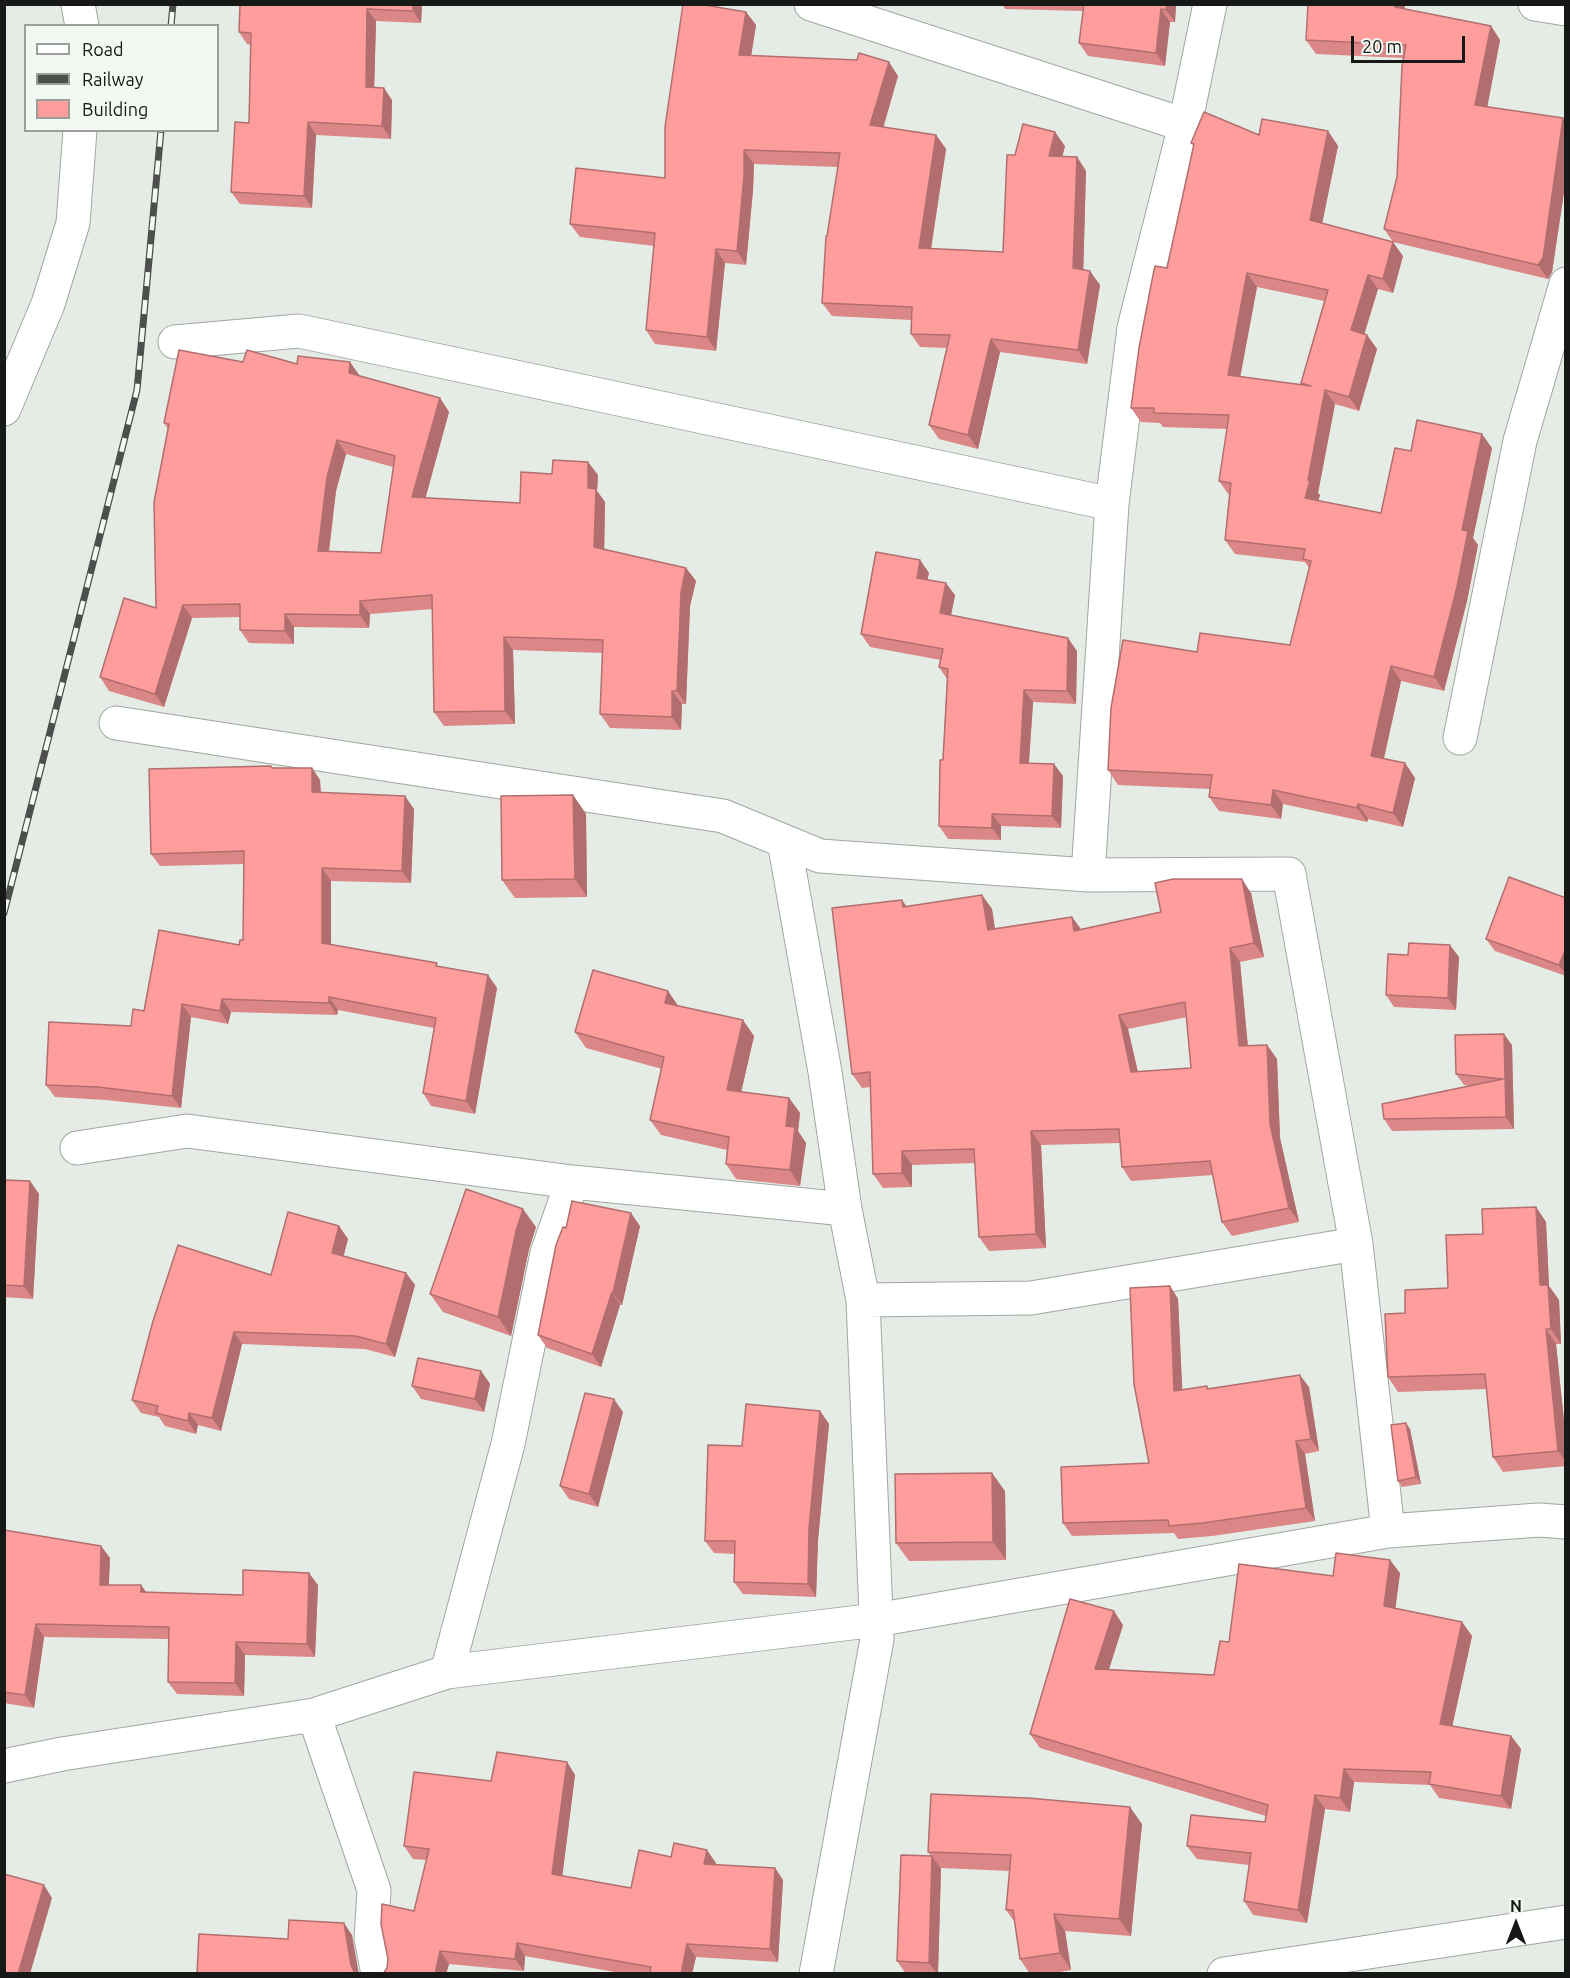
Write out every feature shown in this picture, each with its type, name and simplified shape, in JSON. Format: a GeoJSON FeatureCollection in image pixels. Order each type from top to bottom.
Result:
{"type":"FeatureCollection","features":[{"type":"Feature","properties":{"kind":"street"},"geometry":{"type":"LineString","coordinates":[[78,4],[82,24]]}},
{"type":"Feature","properties":{"kind":"street"},"geometry":{"type":"LineString","coordinates":[[811,4],[1185,125]]}},
{"type":"Feature","properties":{"kind":"street"},"geometry":{"type":"LineString","coordinates":[[1088,875],[1112,504],[1134,328],[1185,125],[1210,4]]}},
{"type":"Feature","properties":{"kind":"street"},"geometry":{"type":"LineString","coordinates":[[1535,4],[1566,9]]}},
{"type":"Feature","properties":{"kind":"street"},"geometry":{"type":"LineString","coordinates":[[4,409],[48,304],[73,223],[80,132]]}},
{"type":"Feature","properties":{"kind":"street"},"geometry":{"type":"LineString","coordinates":[[1460,738],[1520,441],[1566,284]]}},
{"type":"Feature","properties":{"kind":"street"},"geometry":{"type":"LineString","coordinates":[[175,342],[299,331],[1112,504]]}},
{"type":"Feature","properties":{"kind":"street"},"geometry":{"type":"LineString","coordinates":[[116,723],[723,816],[820,856],[1088,875],[1289,874],[1356,1244],[1388,1531]]}},
{"type":"Feature","properties":{"kind":"street"},"geometry":{"type":"LineString","coordinates":[[784,842],[825,1072],[845,1209],[863,1299],[877,1639],[816,1974]]}},
{"type":"Feature","properties":{"kind":"street"},"geometry":{"type":"LineString","coordinates":[[792,890],[820,856]]}},
{"type":"Feature","properties":{"kind":"street"},"geometry":{"type":"LineString","coordinates":[[77,1148],[187,1131],[572,1182],[845,1209]]}},
{"type":"Feature","properties":{"kind":"street"},"geometry":{"type":"LineString","coordinates":[[447,1672],[508,1444],[546,1253],[572,1182]]}},
{"type":"Feature","properties":{"kind":"street"},"geometry":{"type":"LineString","coordinates":[[863,1299],[1031,1298],[1356,1244]]}},
{"type":"Feature","properties":{"kind":"street"},"geometry":{"type":"LineString","coordinates":[[4,1766],[62,1754],[314,1714],[447,1672],[876,1620],[1388,1531],[1539,1520],[1566,1522]]}},
{"type":"Feature","properties":{"kind":"street"},"geometry":{"type":"LineString","coordinates":[[314,1714],[374,1890],[371,1938],[378,1974]]}},
{"type":"Feature","properties":{"kind":"street"},"geometry":{"type":"LineString","coordinates":[[1224,1974],[1566,1922]]}},
{"type":"Feature","properties":{"kind":"building"},"geometry":{"type":"Polygon","coordinates":[[[240,4],[413,4],[413,11],[367,9],[366,87],[384,88],[382,126],[308,122],[304,196],[231,192],[235,122],[249,123],[251,33],[239,32],[240,4]]]}},
{"type":"Feature","properties":{"kind":"building"},"geometry":{"type":"Polygon","coordinates":[[[683,4],[699,4],[746,12],[739,55],[857,60],[859,53],[889,62],[870,125],[936,135],[919,248],[1003,252],[1007,155],[1015,155],[1023,124],[1055,132],[1049,156],[1077,157],[1073,268],[1090,271],[1078,350],[991,339],[968,435],[929,425],[950,335],[911,334],[912,307],[822,303],[826,236],[840,153],[744,150],[737,251],[716,249],[707,337],[646,330],[655,233],[570,224],[576,168],[665,178],[665,127],[683,4]]]}},
{"type":"Feature","properties":{"kind":"building"},"geometry":{"type":"Polygon","coordinates":[[[1084,4],[1167,4],[1166,10],[1161,9],[1156,53],[1079,43],[1084,4]]]}},
{"type":"Feature","properties":{"kind":"building"},"geometry":{"type":"Polygon","coordinates":[[[1308,4],[1395,4],[1395,7],[1491,26],[1475,105],[1563,118],[1543,258],[1538,265],[1384,229],[1397,177],[1402,66],[1406,45],[1306,40],[1308,4]]]}},
{"type":"Feature","properties":{"kind":"building"},"geometry":{"type":"Polygon","coordinates":[[[1204,112],[1259,135],[1262,119],[1328,131],[1310,220],[1393,242],[1383,279],[1368,275],[1351,330],[1367,335],[1349,397],[1325,390],[1308,480],[1310,481],[1305,498],[1381,513],[1395,448],[1411,451],[1417,420],[1482,434],[1462,530],[1468,531],[1457,587],[1434,677],[1391,666],[1371,756],[1405,763],[1393,813],[1358,804],[1357,808],[1273,790],[1271,805],[1209,797],[1212,775],[1108,770],[1111,708],[1123,640],[1197,652],[1200,633],[1290,645],[1311,561],[1303,559],[1305,549],[1225,540],[1231,483],[1219,481],[1229,415],[1154,413],[1154,408],[1131,408],[1139,348],[1155,266],[1167,268],[1194,144],[1191,143],[1204,112]],[[1247,273],[1228,375],[1311,386],[1301,383],[1328,290],[1247,273]]]}},
{"type":"Feature","properties":{"kind":"building"},"geometry":{"type":"Polygon","coordinates":[[[179,350],[243,362],[247,350],[297,364],[298,356],[350,362],[349,373],[440,398],[412,497],[520,503],[521,472],[552,474],[553,460],[588,462],[588,488],[596,489],[594,547],[686,568],[681,592],[677,691],[672,691],[672,717],[600,714],[603,640],[504,637],[505,711],[434,712],[432,595],[360,601],[360,615],[285,614],[285,631],[240,630],[240,604],[183,605],[155,694],[100,677],[124,598],[156,608],[154,502],[169,424],[164,423],[179,350]],[[337,440],[327,477],[318,551],[381,553],[395,456],[337,440]]]}},
{"type":"Feature","properties":{"kind":"building"},"geometry":{"type":"Polygon","coordinates":[[[876,552],[920,560],[917,578],[946,583],[940,613],[1068,638],[1067,691],[1024,690],[1020,763],[1054,764],[1052,816],[992,814],[992,828],[939,826],[940,760],[943,760],[948,669],[939,667],[943,649],[861,634],[876,552]]]}},
{"type":"Feature","properties":{"kind":"building"},"geometry":{"type":"Polygon","coordinates":[[[271,766],[272,768],[312,768],[312,792],[405,796],[402,871],[322,868],[322,943],[437,963],[436,966],[488,975],[466,1101],[423,1093],[436,1018],[329,997],[329,1003],[222,999],[220,1011],[182,1004],[172,1096],[98,1087],[46,1085],[49,1022],[131,1026],[133,1009],[144,1011],[159,930],[239,945],[240,940],[243,940],[244,851],[151,854],[149,769],[271,766]]]}},
{"type":"Feature","properties":{"kind":"building"},"geometry":{"type":"Polygon","coordinates":[[[573,795],[575,879],[502,880],[501,796],[573,795]]]}},
{"type":"Feature","properties":{"kind":"building"},"geometry":{"type":"Polygon","coordinates":[[[1509,877],[1566,898],[1566,948],[1559,965],[1486,939],[1509,877]]]}},
{"type":"Feature","properties":{"kind":"building"},"geometry":{"type":"Polygon","coordinates":[[[1173,879],[1242,879],[1254,943],[1230,948],[1239,1046],[1267,1045],[1270,1124],[1289,1208],[1222,1222],[1210,1161],[1122,1167],[1119,1129],[1031,1131],[1036,1234],[979,1237],[974,1149],[902,1151],[902,1173],[873,1174],[870,1072],[852,1074],[832,908],[902,900],[903,907],[982,895],[988,930],[1072,917],[1074,931],[1161,912],[1155,883],[1173,879]],[[1185,1002],[1119,1015],[1131,1072],[1191,1068],[1185,1002]]]}},
{"type":"Feature","properties":{"kind":"building"},"geometry":{"type":"Polygon","coordinates":[[[1409,943],[1450,945],[1448,998],[1386,995],[1388,954],[1408,955],[1409,943]]]}},
{"type":"Feature","properties":{"kind":"building"},"geometry":{"type":"Polygon","coordinates":[[[593,970],[668,991],[665,1003],[743,1020],[727,1090],[789,1098],[786,1126],[795,1127],[790,1170],[726,1164],[729,1137],[650,1120],[664,1057],[575,1032],[593,970]]]}},
{"type":"Feature","properties":{"kind":"building"},"geometry":{"type":"Polygon","coordinates":[[[1504,1034],[1506,1117],[1384,1119],[1382,1104],[1503,1079],[1456,1074],[1455,1035],[1504,1034]]]}},
{"type":"Feature","properties":{"kind":"building"},"geometry":{"type":"Polygon","coordinates":[[[4,1180],[30,1181],[24,1286],[4,1285],[4,1180]]]}},
{"type":"Feature","properties":{"kind":"building"},"geometry":{"type":"Polygon","coordinates":[[[466,1189],[523,1209],[516,1231],[498,1317],[430,1294],[466,1189]]]}},
{"type":"Feature","properties":{"kind":"building"},"geometry":{"type":"Polygon","coordinates":[[[572,1201],[631,1213],[613,1293],[592,1354],[538,1335],[556,1245],[563,1227],[566,1228],[572,1201]]]}},
{"type":"Feature","properties":{"kind":"building"},"geometry":{"type":"Polygon","coordinates":[[[1536,1207],[1540,1285],[1548,1285],[1551,1329],[1546,1329],[1558,1451],[1493,1457],[1485,1374],[1388,1377],[1385,1314],[1405,1313],[1405,1290],[1448,1288],[1446,1235],[1483,1234],[1482,1209],[1536,1207]]]}},
{"type":"Feature","properties":{"kind":"building"},"geometry":{"type":"Polygon","coordinates":[[[288,1212],[339,1226],[332,1253],[406,1273],[386,1344],[356,1336],[234,1332],[212,1418],[189,1413],[188,1421],[156,1413],[158,1406],[132,1400],[153,1321],[178,1245],[271,1275],[288,1212]]]}},
{"type":"Feature","properties":{"kind":"building"},"geometry":{"type":"Polygon","coordinates":[[[1170,1286],[1174,1391],[1207,1386],[1207,1389],[1300,1375],[1311,1439],[1296,1441],[1306,1508],[1169,1526],[1168,1520],[1063,1523],[1061,1467],[1149,1463],[1134,1384],[1130,1288],[1170,1286]]]}},
{"type":"Feature","properties":{"kind":"building"},"geometry":{"type":"Polygon","coordinates":[[[418,1358],[481,1371],[475,1399],[412,1386],[418,1358]]]}},
{"type":"Feature","properties":{"kind":"building"},"geometry":{"type":"Polygon","coordinates":[[[585,1393],[614,1399],[589,1494],[560,1486],[585,1393]]]}},
{"type":"Feature","properties":{"kind":"building"},"geometry":{"type":"Polygon","coordinates":[[[746,1404],[820,1411],[809,1528],[808,1584],[734,1582],[735,1541],[705,1541],[708,1445],[742,1446],[746,1404]]]}},
{"type":"Feature","properties":{"kind":"building"},"geometry":{"type":"Polygon","coordinates":[[[1406,1423],[1416,1477],[1398,1481],[1391,1425],[1406,1423]]]}},
{"type":"Feature","properties":{"kind":"building"},"geometry":{"type":"Polygon","coordinates":[[[992,1473],[993,1542],[896,1543],[895,1474],[992,1473]]]}},
{"type":"Feature","properties":{"kind":"building"},"geometry":{"type":"Polygon","coordinates":[[[4,1530],[101,1546],[100,1585],[141,1585],[141,1592],[243,1595],[243,1570],[309,1573],[307,1644],[236,1642],[235,1683],[168,1682],[169,1627],[36,1624],[25,1695],[4,1692],[4,1530]]]}},
{"type":"Feature","properties":{"kind":"building"},"geometry":{"type":"Polygon","coordinates":[[[1336,1553],[1390,1560],[1384,1606],[1462,1622],[1440,1724],[1511,1736],[1501,1796],[1429,1784],[1431,1772],[1344,1769],[1340,1798],[1315,1795],[1298,1910],[1244,1901],[1251,1853],[1187,1846],[1191,1815],[1265,1822],[1268,1805],[1030,1734],[1070,1599],[1114,1611],[1095,1669],[1214,1675],[1220,1641],[1229,1642],[1239,1564],[1333,1576],[1336,1553]]]}},
{"type":"Feature","properties":{"kind":"building"},"geometry":{"type":"Polygon","coordinates":[[[497,1752],[567,1762],[552,1874],[631,1888],[639,1850],[671,1857],[674,1843],[707,1850],[704,1864],[775,1868],[770,1949],[687,1944],[681,1974],[650,1974],[651,1967],[517,1943],[515,1959],[440,1951],[435,1974],[383,1974],[387,1968],[388,1959],[381,1924],[382,1904],[414,1911],[429,1849],[404,1846],[414,1772],[491,1781],[497,1752]]]}},
{"type":"Feature","properties":{"kind":"building"},"geometry":{"type":"Polygon","coordinates":[[[931,1794],[1028,1798],[1130,1807],[1119,1919],[1054,1914],[1060,1953],[1020,1959],[1013,1910],[1006,1910],[1011,1855],[928,1852],[931,1794]]]}},
{"type":"Feature","properties":{"kind":"building"},"geometry":{"type":"Polygon","coordinates":[[[901,1855],[932,1856],[929,1963],[897,1961],[901,1855]]]}},
{"type":"Feature","properties":{"kind":"building"},"geometry":{"type":"Polygon","coordinates":[[[4,1874],[44,1885],[18,1974],[4,1974],[4,1874]]]}},
{"type":"Feature","properties":{"kind":"building"},"geometry":{"type":"Polygon","coordinates":[[[289,1920],[344,1923],[351,1965],[355,1974],[197,1974],[199,1934],[288,1939],[289,1920]]]}},
{"type":"Feature","properties":{"kind":"railway"},"geometry":{"type":"LineString","coordinates":[[171,24],[173,4]]}},
{"type":"Feature","properties":{"kind":"railway"},"geometry":{"type":"LineString","coordinates":[[4,913],[137,390],[161,132]]}}]}
